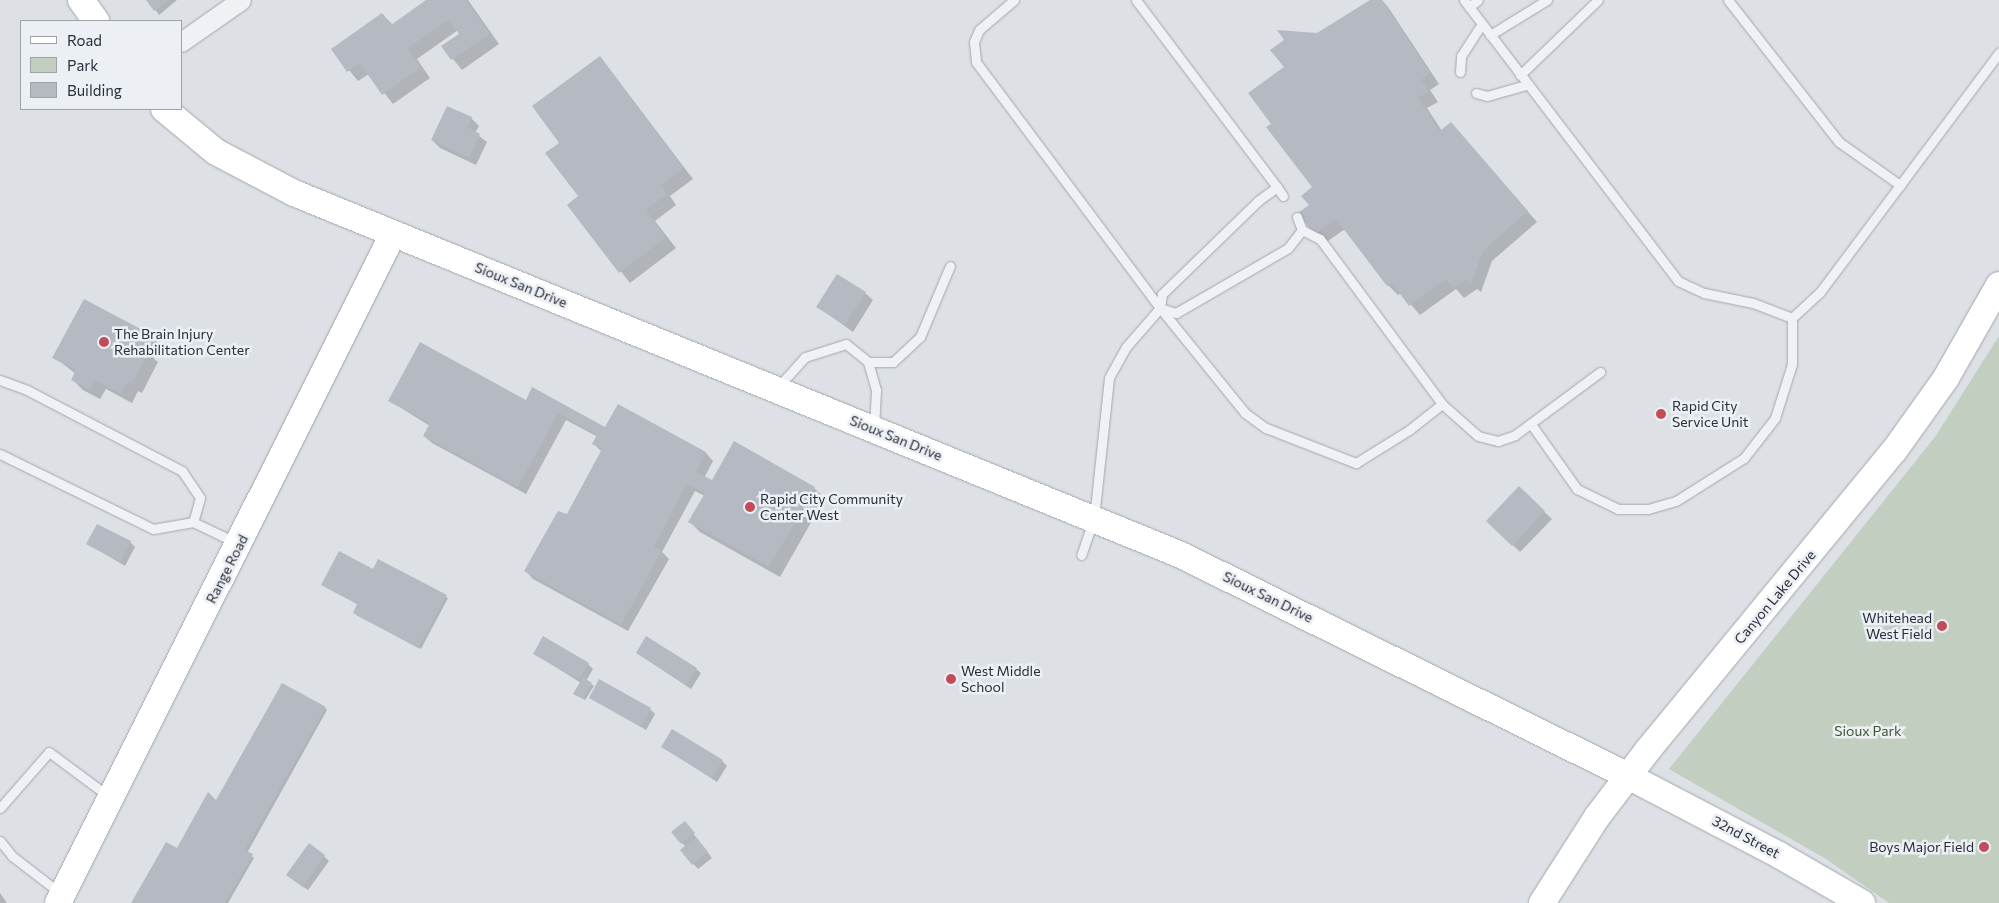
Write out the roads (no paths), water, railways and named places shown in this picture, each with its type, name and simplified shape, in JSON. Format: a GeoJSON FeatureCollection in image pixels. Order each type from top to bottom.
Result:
{"type":"FeatureCollection","features":[{"type":"Feature","properties":{"kind":"street"},"geometry":{"type":"LineString","coordinates":[[81,0],[95,20]]}},
{"type":"Feature","properties":{"kind":"street"},"geometry":{"type":"LineString","coordinates":[[182,41],[241,0]]}},
{"type":"Feature","properties":{"kind":"street","name":"Sioux San Drive"},"geometry":{"type":"LineString","coordinates":[[165,110],[192,135],[238,165],[393,234],[1094,518],[1232,579],[1628,776]]}},
{"type":"Feature","properties":{"kind":"street","name":"Range Road"},"geometry":{"type":"LineString","coordinates":[[60,898],[393,234]]}},
{"type":"Feature","properties":{"kind":"street","name":"Canyon Lake Drive"},"geometry":{"type":"LineString","coordinates":[[1542,903],[1575,849],[1628,776],[1894,451],[1946,378],[1999,285]]}},
{"type":"Feature","properties":{"kind":"street","name":"32nd Street"},"geometry":{"type":"LineString","coordinates":[[1628,776],[1837,886],[1862,903]]}},
{"type":"Feature","properties":{"kind":"lane"},"geometry":{"type":"LineString","coordinates":[[1014,0],[979,30],[974,42],[976,62],[1160,308],[1245,413],[1266,428],[1311,447],[1356,462],[1409,430],[1442,404]]}},
{"type":"Feature","properties":{"kind":"lane"},"geometry":{"type":"LineString","coordinates":[[1136,0],[1283,196]]}},
{"type":"Feature","properties":{"kind":"lane"},"geometry":{"type":"LineString","coordinates":[[1478,0],[1467,3],[1526,84],[1678,281],[1704,293],[1753,303],[1792,318]]}},
{"type":"Feature","properties":{"kind":"lane"},"geometry":{"type":"LineString","coordinates":[[1490,35],[1547,0]]}},
{"type":"Feature","properties":{"kind":"lane"},"geometry":{"type":"LineString","coordinates":[[1520,74],[1598,0]]}},
{"type":"Feature","properties":{"kind":"lane"},"geometry":{"type":"LineString","coordinates":[[1728,0],[1833,136],[1900,185]]}},
{"type":"Feature","properties":{"kind":"lane"},"geometry":{"type":"LineString","coordinates":[[1460,72],[1462,56],[1482,24]]}},
{"type":"Feature","properties":{"kind":"lane"},"geometry":{"type":"LineString","coordinates":[[1531,424],[1577,489],[1618,509],[1648,509],[1676,501],[1744,458],[1775,418],[1792,364],[1792,318],[1820,292],[1999,53]]}},
{"type":"Feature","properties":{"kind":"lane"},"geometry":{"type":"LineString","coordinates":[[1476,93],[1487,96],[1526,84]]}},
{"type":"Feature","properties":{"kind":"lane"},"geometry":{"type":"LineString","coordinates":[[1080,555],[1094,518],[1108,378],[1126,347],[1160,308],[1162,294],[1277,186]]}},
{"type":"Feature","properties":{"kind":"lane"},"geometry":{"type":"LineString","coordinates":[[1298,217],[1302,230],[1320,239],[1442,404],[1466,428],[1478,436],[1498,441],[1515,435],[1600,372]]}},
{"type":"Feature","properties":{"kind":"lane"},"geometry":{"type":"LineString","coordinates":[[1160,308],[1176,313],[1206,298],[1288,248],[1302,230]]}},
{"type":"Feature","properties":{"kind":"lane"},"geometry":{"type":"LineString","coordinates":[[868,362],[893,362],[920,337],[950,266]]}},
{"type":"Feature","properties":{"kind":"lane"},"geometry":{"type":"LineString","coordinates":[[776,389],[805,357],[840,343],[851,347],[868,362],[876,390],[874,428]]}},
{"type":"Feature","properties":{"kind":"lane"},"geometry":{"type":"LineString","coordinates":[[0,380],[27,390],[182,471],[200,498],[193,522]]}},
{"type":"Feature","properties":{"kind":"lane"},"geometry":{"type":"LineString","coordinates":[[0,454],[153,529],[193,522],[239,544]]}},
{"type":"Feature","properties":{"kind":"lane"},"geometry":{"type":"LineString","coordinates":[[0,808],[49,752],[111,798]]}},
{"type":"Feature","properties":{"kind":"lane"},"geometry":{"type":"LineString","coordinates":[[0,841],[12,856],[60,898]]}},
{"type":"Feature","properties":{"kind":"place","name":"The Brain Injury Rehabilitation Center"},"geometry":{"type":"Point","coordinates":[104,342]}},
{"type":"Feature","properties":{"kind":"place","name":"Rapid City Service Unit"},"geometry":{"type":"Point","coordinates":[1661,414]}},
{"type":"Feature","properties":{"kind":"place","name":"Rapid City Community Center West"},"geometry":{"type":"Point","coordinates":[750,507]}},
{"type":"Feature","properties":{"kind":"place","name":"Whitehead West Field"},"geometry":{"type":"Point","coordinates":[1942,626]}},
{"type":"Feature","properties":{"kind":"place","name":"West Middle School"},"geometry":{"type":"Point","coordinates":[951,679]}},
{"type":"Feature","properties":{"kind":"place","name":"Boys Major Field"},"geometry":{"type":"Point","coordinates":[1984,847]}},
{"type":"Feature","properties":{"kind":"park label","name":"Sioux Park"},"geometry":{"type":"Point","coordinates":[1868,731]}}]}
